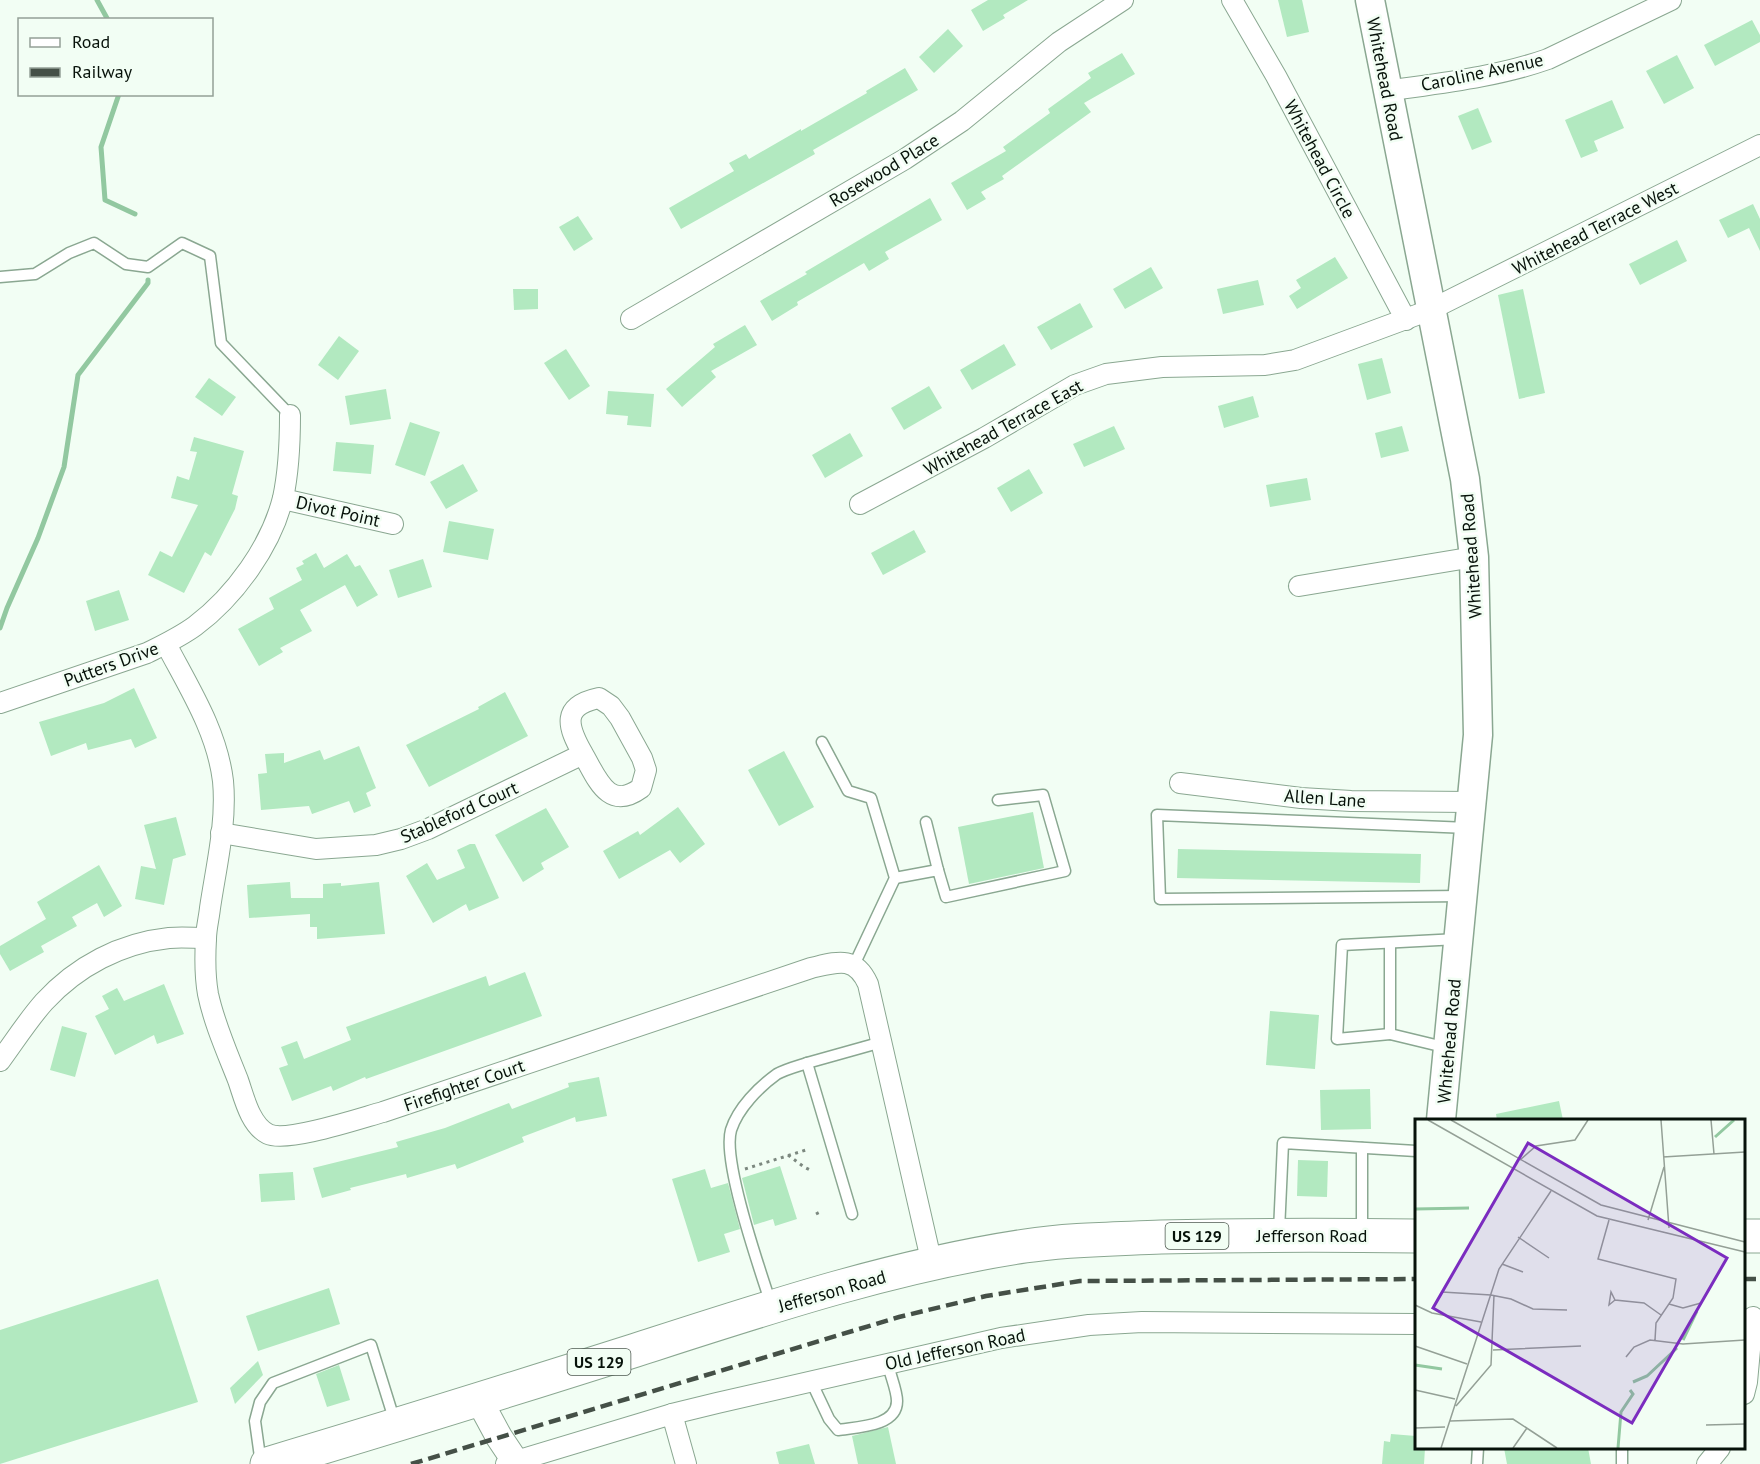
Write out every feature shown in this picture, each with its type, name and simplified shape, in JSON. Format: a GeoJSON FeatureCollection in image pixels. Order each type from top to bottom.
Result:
{"type":"FeatureCollection","features":[{"type":"Feature","properties":{"kind":"highway","name":"Jefferson Road"},"geometry":{"type":"LineString","coordinates":[[267,1464],[845,1286],[932,1264],[1027,1246],[1114,1239],[1279,1235],[1415,1236]]}},
{"type":"Feature","properties":{"kind":"main road","name":"Whitehead Road"},"geometry":{"type":"LineString","coordinates":[[1370,0],[1387,91],[1418,315],[1465,479],[1474,557],[1478,735],[1441,1119]]}},
{"type":"Feature","properties":{"kind":"street","name":"Rosewood Place"},"geometry":{"type":"LineString","coordinates":[[631,319],[905,159],[962,121],[1059,42],[1123,0]]}},
{"type":"Feature","properties":{"kind":"street","name":"Whitehead Circle"},"geometry":{"type":"LineString","coordinates":[[1232,0],[1418,315]]}},
{"type":"Feature","properties":{"kind":"street","name":"Caroline Avenue"},"geometry":{"type":"LineString","coordinates":[[1387,91],[1533,64],[1671,0]]}},
{"type":"Feature","properties":{"kind":"street","name":"Whitehead Terrace West"},"geometry":{"type":"LineString","coordinates":[[1418,315],[1760,145]]}},
{"type":"Feature","properties":{"kind":"street","name":"Whitehead Terrace East"},"geometry":{"type":"LineString","coordinates":[[860,504],[1090,378],[1162,367],[1281,364],[1418,315]]}},
{"type":"Feature","properties":{"kind":"street","name":"Putters Drive"},"geometry":{"type":"LineString","coordinates":[[0,703],[147,653],[195,626],[211,612],[242,578],[264,544],[283,499],[290,441],[290,415]]}},
{"type":"Feature","properties":{"kind":"street","name":"Divot Point"},"geometry":{"type":"LineString","coordinates":[[283,499],[393,524]]}},
{"type":"Feature","properties":{"kind":"street"},"geometry":{"type":"LineString","coordinates":[[1299,586],[1474,557]]}},
{"type":"Feature","properties":{"kind":"street","name":"Firefighter Court"},"geometry":{"type":"LineString","coordinates":[[166,644],[213,737],[220,760],[223,784],[221,833],[206,938],[208,992],[215,1019],[254,1120],[267,1134],[276,1137],[287,1136],[383,1112],[811,968],[837,962],[854,965]]}},
{"type":"Feature","properties":{"kind":"street"},"geometry":{"type":"LineString","coordinates":[[599,698],[610,705],[620,718],[642,758],[646,770],[641,788],[626,796],[615,796],[609,793],[603,787],[584,754],[572,734],[570,719],[574,708],[587,700],[599,698]]}},
{"type":"Feature","properties":{"kind":"street","name":"Stableford Court"},"geometry":{"type":"LineString","coordinates":[[221,833],[316,849],[376,845],[428,829],[584,754]]}},
{"type":"Feature","properties":{"kind":"street","name":"Allen Lane"},"geometry":{"type":"LineString","coordinates":[[1180,783],[1470,815]]}},
{"type":"Feature","properties":{"kind":"street"},"geometry":{"type":"LineString","coordinates":[[0,1061],[43,1003],[66,981],[95,961],[119,949],[142,942],[170,938],[206,938]]}},
{"type":"Feature","properties":{"kind":"street"},"geometry":{"type":"LineString","coordinates":[[854,965],[862,972],[868,984],[932,1264]]}},
{"type":"Feature","properties":{"kind":"street"},"geometry":{"type":"LineString","coordinates":[[1745,1388],[1752,1317]]}},
{"type":"Feature","properties":{"kind":"street","name":"Old Jefferson Road"},"geometry":{"type":"LineString","coordinates":[[513,1463],[672,1414],[1002,1338],[1089,1325],[1142,1322],[1415,1324]]}},
{"type":"Feature","properties":{"kind":"street"},"geometry":{"type":"LineString","coordinates":[[479,1400],[513,1463]]}},
{"type":"Feature","properties":{"kind":"street"},"geometry":{"type":"LineString","coordinates":[[672,1414],[686,1464]]}},
{"type":"Feature","properties":{"kind":"street"},"geometry":{"type":"LineString","coordinates":[[1707,1464],[1719,1449]]}},
{"type":"Feature","properties":{"kind":"lane"},"geometry":{"type":"LineString","coordinates":[[0,277],[35,274],[69,253],[94,243],[126,264],[148,267],[182,243],[210,256],[221,343],[290,415]]}},
{"type":"Feature","properties":{"kind":"lane"},"geometry":{"type":"LineString","coordinates":[[822,742],[848,791],[871,798],[895,878],[854,965]]}},
{"type":"Feature","properties":{"kind":"lane"},"geometry":{"type":"LineString","coordinates":[[926,822],[946,897],[1065,871],[1043,795],[998,800]]}},
{"type":"Feature","properties":{"kind":"lane"},"geometry":{"type":"LineString","coordinates":[[1462,896],[1160,899],[1157,815],[1470,815]]}},
{"type":"Feature","properties":{"kind":"lane"},"geometry":{"type":"LineString","coordinates":[[895,878],[938,870]]}},
{"type":"Feature","properties":{"kind":"lane"},"geometry":{"type":"LineString","coordinates":[[1448,1048],[1390,1034],[1336,1039],[1342,945],[1458,939]]}},
{"type":"Feature","properties":{"kind":"lane"},"geometry":{"type":"LineString","coordinates":[[1390,943],[1390,1034]]}},
{"type":"Feature","properties":{"kind":"lane"},"geometry":{"type":"LineString","coordinates":[[772,1308],[734,1173],[730,1153],[731,1131],[746,1103],[778,1073],[882,1042]]}},
{"type":"Feature","properties":{"kind":"lane"},"geometry":{"type":"LineString","coordinates":[[807,1063],[852,1214]]}},
{"type":"Feature","properties":{"kind":"lane"},"geometry":{"type":"LineString","coordinates":[[1279,1235],[1283,1143],[1415,1151]]}},
{"type":"Feature","properties":{"kind":"lane"},"geometry":{"type":"LineString","coordinates":[[1362,1148],[1362,1236]]}},
{"type":"Feature","properties":{"kind":"lane"},"geometry":{"type":"LineString","coordinates":[[261,1464],[255,1421],[260,1402],[273,1383],[370,1345],[396,1425]]}},
{"type":"Feature","properties":{"kind":"lane"},"geometry":{"type":"LineString","coordinates":[[811,1381],[829,1419],[838,1430],[879,1423],[890,1418],[897,1402],[888,1364]]}},
{"type":"Feature","properties":{"kind":"lane"},"geometry":{"type":"LineString","coordinates":[[1477,1464],[1478,1449]]}},
{"type":"Feature","properties":{"kind":"path"},"geometry":{"type":"LineString","coordinates":[[734,1173],[806,1150]]}},
{"type":"Feature","properties":{"kind":"path"},"geometry":{"type":"LineString","coordinates":[[788,1155],[812,1171]]}},
{"type":"Feature","properties":{"kind":"building"},"geometry":{"type":"Polygon","coordinates":[[[988,0],[1028,0],[1003,15],[1005,18],[983,31],[971,10],[988,0]]]}},
{"type":"Feature","properties":{"kind":"building"},"geometry":{"type":"Polygon","coordinates":[[[1278,0],[1302,0],[1309,32],[1287,37],[1278,0]]]}},
{"type":"Feature","properties":{"kind":"building"},"geometry":{"type":"Polygon","coordinates":[[[1752,20],[1760,35],[1760,42],[1715,66],[1704,45],[1752,20]]]}},
{"type":"Feature","properties":{"kind":"building"},"geometry":{"type":"Polygon","coordinates":[[[948,29],[963,46],[934,73],[919,57],[948,29]]]}},
{"type":"Feature","properties":{"kind":"building"},"geometry":{"type":"Polygon","coordinates":[[[1122,53],[1135,74],[1084,103],[1091,112],[1002,176],[1004,179],[981,192],[986,199],[967,210],[951,183],[1006,151],[1003,147],[1050,113],[1048,109],[1091,78],[1088,73],[1122,53]]]}},
{"type":"Feature","properties":{"kind":"building"},"geometry":{"type":"Polygon","coordinates":[[[1677,55],[1694,88],[1664,104],[1646,71],[1677,55]]]}},
{"type":"Feature","properties":{"kind":"building"},"geometry":{"type":"Polygon","coordinates":[[[905,68],[918,90],[813,150],[815,154],[681,229],[669,208],[734,171],[729,163],[746,154],[749,159],[801,129],[801,131],[905,68]]]}},
{"type":"Feature","properties":{"kind":"building"},"geometry":{"type":"Polygon","coordinates":[[[1612,100],[1624,128],[1594,141],[1598,151],[1581,158],[1565,120],[1612,100]]]}},
{"type":"Feature","properties":{"kind":"building"},"geometry":{"type":"Polygon","coordinates":[[[1478,108],[1492,142],[1472,150],[1458,116],[1478,108]]]}},
{"type":"Feature","properties":{"kind":"building"},"geometry":{"type":"Polygon","coordinates":[[[930,198],[942,220],[885,252],[889,259],[869,271],[864,263],[797,302],[798,305],[772,321],[760,301],[930,198]]]}},
{"type":"Feature","properties":{"kind":"building"},"geometry":{"type":"Polygon","coordinates":[[[1753,204],[1760,219],[1760,251],[1749,228],[1728,238],[1719,220],[1753,204]]]}},
{"type":"Feature","properties":{"kind":"building"},"geometry":{"type":"Polygon","coordinates":[[[578,216],[593,239],[574,251],[559,227],[578,216]]]}},
{"type":"Feature","properties":{"kind":"building"},"geometry":{"type":"Polygon","coordinates":[[[1677,240],[1687,261],[1640,285],[1629,264],[1677,240]]]}},
{"type":"Feature","properties":{"kind":"building"},"geometry":{"type":"Polygon","coordinates":[[[1335,257],[1348,278],[1297,309],[1289,296],[1301,288],[1296,280],[1335,257]]]}},
{"type":"Feature","properties":{"kind":"building"},"geometry":{"type":"Polygon","coordinates":[[[1151,267],[1163,288],[1125,309],[1113,289],[1151,267]]]}},
{"type":"Feature","properties":{"kind":"building"},"geometry":{"type":"Polygon","coordinates":[[[1258,280],[1264,305],[1223,314],[1217,289],[1258,280]]]}},
{"type":"Feature","properties":{"kind":"building"},"geometry":{"type":"Polygon","coordinates":[[[513,289],[538,289],[538,309],[514,310],[513,289]]]}},
{"type":"Feature","properties":{"kind":"building"},"geometry":{"type":"Polygon","coordinates":[[[1523,289],[1545,393],[1519,399],[1498,295],[1523,289]]]}},
{"type":"Feature","properties":{"kind":"building"},"geometry":{"type":"Polygon","coordinates":[[[1080,303],[1093,327],[1051,350],[1037,327],[1080,303]]]}},
{"type":"Feature","properties":{"kind":"building"},"geometry":{"type":"Polygon","coordinates":[[[745,325],[757,345],[711,371],[716,377],[682,407],[666,389],[715,347],[713,344],[745,325]]]}},
{"type":"Feature","properties":{"kind":"building"},"geometry":{"type":"Polygon","coordinates":[[[339,336],[359,351],[338,380],[318,365],[339,336]]]}},
{"type":"Feature","properties":{"kind":"building"},"geometry":{"type":"Polygon","coordinates":[[[1004,344],[1016,365],[972,390],[960,370],[1004,344]]]}},
{"type":"Feature","properties":{"kind":"building"},"geometry":{"type":"Polygon","coordinates":[[[566,349],[590,386],[569,400],[544,363],[566,349]]]}},
{"type":"Feature","properties":{"kind":"building"},"geometry":{"type":"Polygon","coordinates":[[[1382,358],[1391,393],[1367,400],[1358,364],[1382,358]]]}},
{"type":"Feature","properties":{"kind":"building"},"geometry":{"type":"Polygon","coordinates":[[[209,378],[236,397],[222,416],[195,397],[209,378]]]}},
{"type":"Feature","properties":{"kind":"building"},"geometry":{"type":"Polygon","coordinates":[[[929,386],[942,408],[904,430],[891,408],[929,386]]]}},
{"type":"Feature","properties":{"kind":"building"},"geometry":{"type":"Polygon","coordinates":[[[386,389],[391,419],[350,425],[345,396],[386,389]]]}},
{"type":"Feature","properties":{"kind":"building"},"geometry":{"type":"Polygon","coordinates":[[[608,391],[654,394],[651,427],[627,425],[628,416],[606,414],[608,391]]]}},
{"type":"Feature","properties":{"kind":"building"},"geometry":{"type":"Polygon","coordinates":[[[1253,396],[1259,417],[1224,428],[1218,406],[1253,396]]]}},
{"type":"Feature","properties":{"kind":"building"},"geometry":{"type":"Polygon","coordinates":[[[410,422],[440,432],[425,476],[395,465],[410,422]]]}},
{"type":"Feature","properties":{"kind":"building"},"geometry":{"type":"Polygon","coordinates":[[[1114,426],[1125,449],[1084,467],[1073,444],[1114,426]]]}},
{"type":"Feature","properties":{"kind":"building"},"geometry":{"type":"Polygon","coordinates":[[[1402,426],[1409,451],[1381,458],[1375,433],[1402,426]]]}},
{"type":"Feature","properties":{"kind":"building"},"geometry":{"type":"Polygon","coordinates":[[[850,433],[863,456],[825,478],[812,455],[850,433]]]}},
{"type":"Feature","properties":{"kind":"building"},"geometry":{"type":"Polygon","coordinates":[[[194,437],[244,451],[232,494],[238,496],[235,509],[211,556],[205,552],[184,593],[148,575],[160,551],[172,557],[198,505],[171,498],[177,476],[189,480],[197,452],[190,451],[194,437]]]}},
{"type":"Feature","properties":{"kind":"building"},"geometry":{"type":"Polygon","coordinates":[[[336,442],[374,445],[371,474],[333,471],[336,442]]]}},
{"type":"Feature","properties":{"kind":"building"},"geometry":{"type":"Polygon","coordinates":[[[463,464],[478,491],[446,509],[430,482],[463,464]]]}},
{"type":"Feature","properties":{"kind":"building"},"geometry":{"type":"Polygon","coordinates":[[[1029,469],[1043,493],[1011,512],[997,488],[1029,469]]]}},
{"type":"Feature","properties":{"kind":"building"},"geometry":{"type":"Polygon","coordinates":[[[1307,478],[1311,500],[1270,507],[1266,485],[1307,478]]]}},
{"type":"Feature","properties":{"kind":"building"},"geometry":{"type":"Polygon","coordinates":[[[449,521],[494,529],[488,560],[443,552],[449,521]]]}},
{"type":"Feature","properties":{"kind":"building"},"geometry":{"type":"Polygon","coordinates":[[[914,530],[926,552],[883,575],[871,553],[914,530]]]}},
{"type":"Feature","properties":{"kind":"building"},"geometry":{"type":"Polygon","coordinates":[[[316,553],[324,568],[347,554],[355,567],[360,565],[378,595],[357,607],[345,585],[300,610],[312,631],[280,648],[283,652],[259,666],[238,629],[274,609],[269,598],[302,580],[296,568],[304,564],[302,561],[316,553]]]}},
{"type":"Feature","properties":{"kind":"building"},"geometry":{"type":"Polygon","coordinates":[[[423,559],[432,587],[398,598],[389,570],[423,559]]]}},
{"type":"Feature","properties":{"kind":"building"},"geometry":{"type":"Polygon","coordinates":[[[119,590],[129,620],[95,631],[86,601],[119,590]]]}},
{"type":"Feature","properties":{"kind":"building"},"geometry":{"type":"Polygon","coordinates":[[[134,688],[157,738],[135,748],[131,739],[88,750],[86,743],[51,756],[39,722],[104,703],[134,688]]]}},
{"type":"Feature","properties":{"kind":"building"},"geometry":{"type":"Polygon","coordinates":[[[505,692],[528,736],[429,787],[406,745],[479,709],[478,707],[505,692]]]}},
{"type":"Feature","properties":{"kind":"building"},"geometry":{"type":"Polygon","coordinates":[[[359,746],[376,788],[366,793],[371,806],[354,813],[349,801],[312,814],[309,806],[261,810],[258,774],[267,773],[265,754],[284,753],[284,763],[320,750],[324,760],[359,746]]]}},
{"type":"Feature","properties":{"kind":"building"},"geometry":{"type":"Polygon","coordinates":[[[784,751],[814,807],[779,826],[748,770],[784,751]]]}},
{"type":"Feature","properties":{"kind":"building"},"geometry":{"type":"Polygon","coordinates":[[[678,807],[705,844],[680,863],[670,850],[619,879],[603,851],[638,831],[640,835],[678,807]]]}},
{"type":"Feature","properties":{"kind":"building"},"geometry":{"type":"Polygon","coordinates":[[[546,808],[569,847],[541,863],[544,869],[523,882],[495,835],[546,808]]]}},
{"type":"Feature","properties":{"kind":"building"},"geometry":{"type":"Polygon","coordinates":[[[1033,812],[1044,868],[969,884],[958,827],[1033,812]]]}},
{"type":"Feature","properties":{"kind":"building"},"geometry":{"type":"Polygon","coordinates":[[[176,817],[186,855],[173,859],[164,905],[135,899],[141,866],[156,869],[144,825],[176,817]]]}},
{"type":"Feature","properties":{"kind":"building"},"geometry":{"type":"Polygon","coordinates":[[[475,844],[499,898],[469,911],[466,904],[433,923],[406,876],[427,863],[437,880],[465,868],[457,850],[475,844]]]}},
{"type":"Feature","properties":{"kind":"building"},"geometry":{"type":"Polygon","coordinates":[[[1178,849],[1421,854],[1420,883],[1177,878],[1178,849]]]}},
{"type":"Feature","properties":{"kind":"building"},"geometry":{"type":"Polygon","coordinates":[[[99,865],[122,906],[104,917],[97,903],[72,917],[77,926],[41,946],[44,952],[10,971],[0,954],[0,946],[46,919],[37,902],[99,865]]]}},
{"type":"Feature","properties":{"kind":"building"},"geometry":{"type":"Polygon","coordinates":[[[290,882],[291,898],[323,898],[323,884],[341,883],[341,886],[379,882],[385,934],[317,939],[317,927],[310,927],[310,914],[249,918],[247,885],[290,882]]]}},
{"type":"Feature","properties":{"kind":"building"},"geometry":{"type":"Polygon","coordinates":[[[525,972],[542,1016],[366,1079],[365,1077],[333,1091],[331,1086],[292,1101],[279,1068],[288,1065],[281,1047],[297,1041],[304,1059],[351,1040],[346,1027],[486,976],[489,986],[525,972]]]}},
{"type":"Feature","properties":{"kind":"building"},"geometry":{"type":"Polygon","coordinates":[[[164,984],[184,1034],[157,1044],[154,1035],[115,1055],[95,1016],[109,1009],[102,996],[117,988],[124,1001],[164,984]]]}},
{"type":"Feature","properties":{"kind":"building"},"geometry":{"type":"Polygon","coordinates":[[[1270,1011],[1319,1015],[1315,1069],[1266,1065],[1270,1011]]]}},
{"type":"Feature","properties":{"kind":"building"},"geometry":{"type":"Polygon","coordinates":[[[62,1026],[87,1033],[75,1077],[50,1070],[62,1026]]]}},
{"type":"Feature","properties":{"kind":"building"},"geometry":{"type":"Polygon","coordinates":[[[599,1077],[607,1116],[576,1122],[575,1117],[522,1137],[524,1142],[457,1169],[455,1164],[407,1178],[406,1174],[350,1188],[351,1190],[322,1198],[313,1168],[398,1147],[396,1142],[445,1128],[509,1103],[512,1109],[569,1087],[568,1083],[599,1077]]]}},
{"type":"Feature","properties":{"kind":"building"},"geometry":{"type":"Polygon","coordinates":[[[1370,1089],[1371,1129],[1321,1130],[1320,1090],[1370,1089]]]}},
{"type":"Feature","properties":{"kind":"building"},"geometry":{"type":"Polygon","coordinates":[[[1559,1101],[1563,1119],[1497,1119],[1496,1114],[1559,1101]]]}},
{"type":"Feature","properties":{"kind":"building"},"geometry":{"type":"Polygon","coordinates":[[[1298,1160],[1328,1161],[1327,1197],[1297,1196],[1298,1160]]]}},
{"type":"Feature","properties":{"kind":"building"},"geometry":{"type":"Polygon","coordinates":[[[780,1166],[797,1219],[775,1226],[773,1219],[754,1225],[742,1178],[780,1166]]]}},
{"type":"Feature","properties":{"kind":"building"},"geometry":{"type":"Polygon","coordinates":[[[705,1169],[711,1188],[728,1183],[740,1229],[724,1234],[730,1252],[698,1262],[672,1179],[705,1169]]]}},
{"type":"Feature","properties":{"kind":"building"},"geometry":{"type":"Polygon","coordinates":[[[293,1172],[295,1200],[261,1202],[259,1174],[293,1172]]]}},
{"type":"Feature","properties":{"kind":"building"},"geometry":{"type":"Polygon","coordinates":[[[158,1279],[198,1402],[0,1464],[0,1330],[158,1279]]]}},
{"type":"Feature","properties":{"kind":"building"},"geometry":{"type":"Polygon","coordinates":[[[329,1288],[340,1324],[258,1351],[246,1316],[329,1288]]]}},
{"type":"Feature","properties":{"kind":"building"},"geometry":{"type":"Polygon","coordinates":[[[258,1361],[263,1375],[235,1404],[230,1388],[258,1361]]]}},
{"type":"Feature","properties":{"kind":"building"},"geometry":{"type":"Polygon","coordinates":[[[339,1365],[350,1400],[327,1407],[316,1374],[339,1365]]]}},
{"type":"Feature","properties":{"kind":"building"},"geometry":{"type":"Polygon","coordinates":[[[888,1427],[896,1464],[858,1464],[852,1436],[888,1427]]]}},
{"type":"Feature","properties":{"kind":"building"},"geometry":{"type":"Polygon","coordinates":[[[1391,1434],[1415,1436],[1415,1449],[1425,1449],[1424,1464],[1382,1464],[1384,1441],[1390,1442],[1391,1434]]]}},
{"type":"Feature","properties":{"kind":"building"},"geometry":{"type":"Polygon","coordinates":[[[809,1444],[815,1464],[779,1464],[776,1452],[809,1444]]]}},
{"type":"Feature","properties":{"kind":"building"},"geometry":{"type":"Polygon","coordinates":[[[1504,1449],[1588,1449],[1591,1464],[1507,1464],[1504,1449]]]}},
{"type":"Feature","properties":{"kind":"waterway"},"geometry":{"type":"LineString","coordinates":[[97,0],[107,18]]}},
{"type":"Feature","properties":{"kind":"waterway"},"geometry":{"type":"LineString","coordinates":[[118,96],[101,147],[105,200],[135,214]]}},
{"type":"Feature","properties":{"kind":"waterway"},"geometry":{"type":"LineString","coordinates":[[0,628],[38,538],[64,467],[78,375],[148,280]]}},
{"type":"Feature","properties":{"kind":"railway"},"geometry":{"type":"LineString","coordinates":[[411,1464],[899,1317],[986,1296],[1080,1281],[1415,1279]]}},
{"type":"Feature","properties":{"kind":"railway"},"geometry":{"type":"LineString","coordinates":[[1745,1279],[1760,1279]]}}]}
